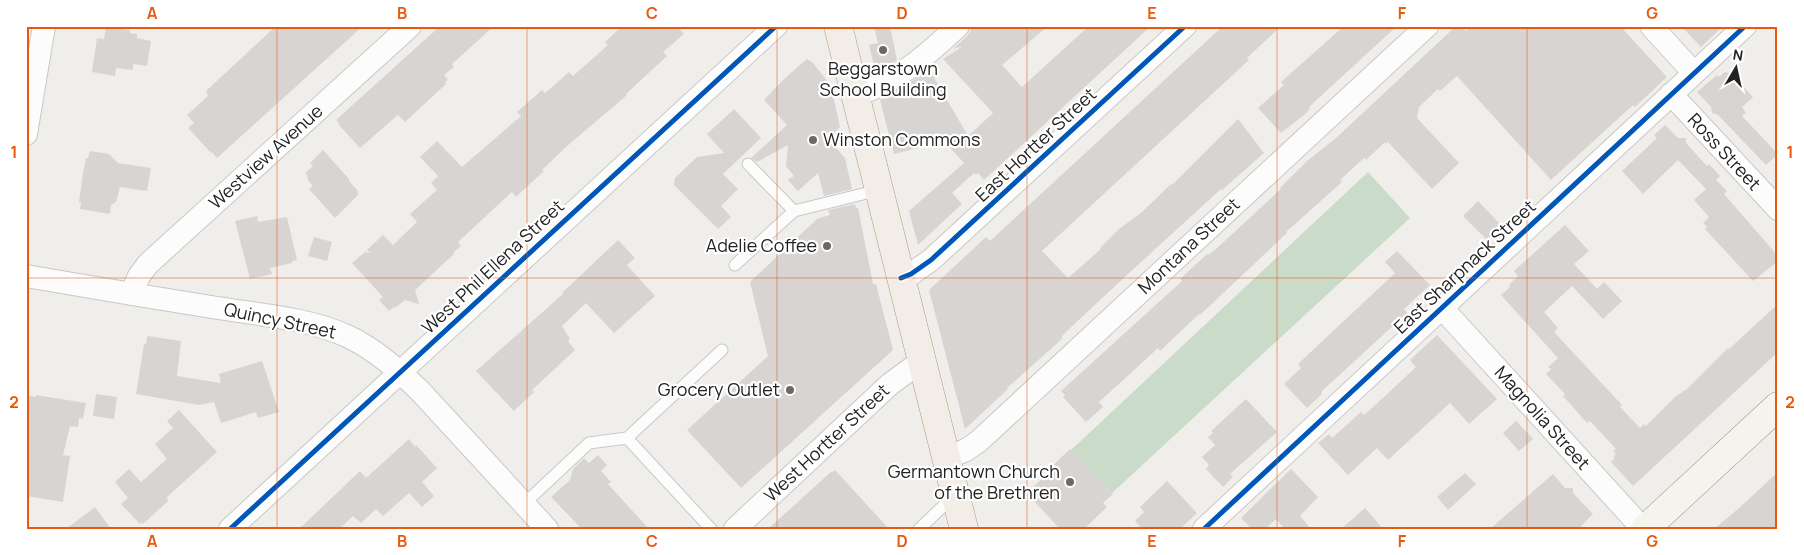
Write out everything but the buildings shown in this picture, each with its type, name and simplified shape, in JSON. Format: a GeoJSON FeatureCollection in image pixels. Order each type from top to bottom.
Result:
{"type":"FeatureCollection","features":[{"type":"Feature","properties":{"kind":"main road"},"geometry":{"type":"LineString","coordinates":[[838,26],[964,529]]}},
{"type":"Feature","properties":{"kind":"street"},"geometry":{"type":"LineString","coordinates":[[26,134],[44,26]]}},
{"type":"Feature","properties":{"kind":"street","name":"Westview Avenue"},"geometry":{"type":"LineString","coordinates":[[131,294],[139,276],[148,264],[410,26]]}},
{"type":"Feature","properties":{"kind":"street","name":"West Phil Ellena Street"},"geometry":{"type":"LineString","coordinates":[[230,529],[776,26]]}},
{"type":"Feature","properties":{"kind":"street"},"geometry":{"type":"LineString","coordinates":[[856,95],[880,86],[909,69],[958,26]]}},
{"type":"Feature","properties":{"kind":"street","name":"East Hortter Street"},"geometry":{"type":"LineString","coordinates":[[901,278],[911,274],[930,260],[1185,26]]}},
{"type":"Feature","properties":{"kind":"street","name":"Montana Street"},"geometry":{"type":"LineString","coordinates":[[946,458],[966,450],[979,441],[1427,26]]}},
{"type":"Feature","properties":{"kind":"street"},"geometry":{"type":"LineString","coordinates":[[1651,26],[1694,73]]}},
{"type":"Feature","properties":{"kind":"street","name":"East Sharpnack Street"},"geometry":{"type":"LineString","coordinates":[[1204,529],[1745,26]]}},
{"type":"Feature","properties":{"kind":"street","name":"Ross Street"},"geometry":{"type":"LineString","coordinates":[[1671,94],[1778,209]]}},
{"type":"Feature","properties":{"kind":"street","name":"Quincy Street"},"geometry":{"type":"LineString","coordinates":[[26,276],[286,319],[329,329],[348,336],[366,346],[400,372],[547,529]]}},
{"type":"Feature","properties":{"kind":"street","name":"Magnolia Street"},"geometry":{"type":"LineString","coordinates":[[1442,308],[1644,529]]}},
{"type":"Feature","properties":{"kind":"street","name":"West Hortter Street"},"geometry":{"type":"LineString","coordinates":[[734,529],[889,385],[912,368],[923,363]]}},
{"type":"Feature","properties":{"kind":"street"},"geometry":{"type":"LineString","coordinates":[[1644,529],[1778,406]]}},
{"type":"Feature","properties":{"kind":"lane"},"geometry":{"type":"LineString","coordinates":[[748,164],[794,211]]}},
{"type":"Feature","properties":{"kind":"lane"},"geometry":{"type":"LineString","coordinates":[[735,265],[794,211],[880,190]]}},
{"type":"Feature","properties":{"kind":"lane"},"geometry":{"type":"LineString","coordinates":[[524,504],[589,443],[627,438],[722,350]]}},
{"type":"Feature","properties":{"kind":"lane"},"geometry":{"type":"LineString","coordinates":[[627,438],[711,529]]}},
{"type":"Feature","properties":{"kind":"lane"},"geometry":{"type":"LineString","coordinates":[[919,529],[956,495]]}},
{"type":"Feature","properties":{"kind":"green space"},"geometry":{"type":"Polygon","coordinates":[[[1368,172],[1410,218],[1112,493],[1070,451],[1368,172]]]}},
{"type":"Feature","properties":{"kind":"cycle path"},"geometry":{"type":"LineString","coordinates":[[230,529],[776,26]]}},
{"type":"Feature","properties":{"kind":"cycle path"},"geometry":{"type":"LineString","coordinates":[[901,278],[911,274],[931,260],[1185,26]]}},
{"type":"Feature","properties":{"kind":"cycle path"},"geometry":{"type":"LineString","coordinates":[[1204,529],[1745,26]]}},
{"type":"Feature","properties":{"kind":"place","name":"Beggarstown School Building"},"geometry":{"type":"Point","coordinates":[883,50]}},
{"type":"Feature","properties":{"kind":"place","name":"Winston Commons"},"geometry":{"type":"Point","coordinates":[813,140]}},
{"type":"Feature","properties":{"kind":"place","name":"Adelie Coffee"},"geometry":{"type":"Point","coordinates":[827,246]}},
{"type":"Feature","properties":{"kind":"place","name":"Grocery Outlet"},"geometry":{"type":"Point","coordinates":[790,390]}},
{"type":"Feature","properties":{"kind":"place","name":"Germantown Church of the Brethren"},"geometry":{"type":"Point","coordinates":[1070,482]}}]}
